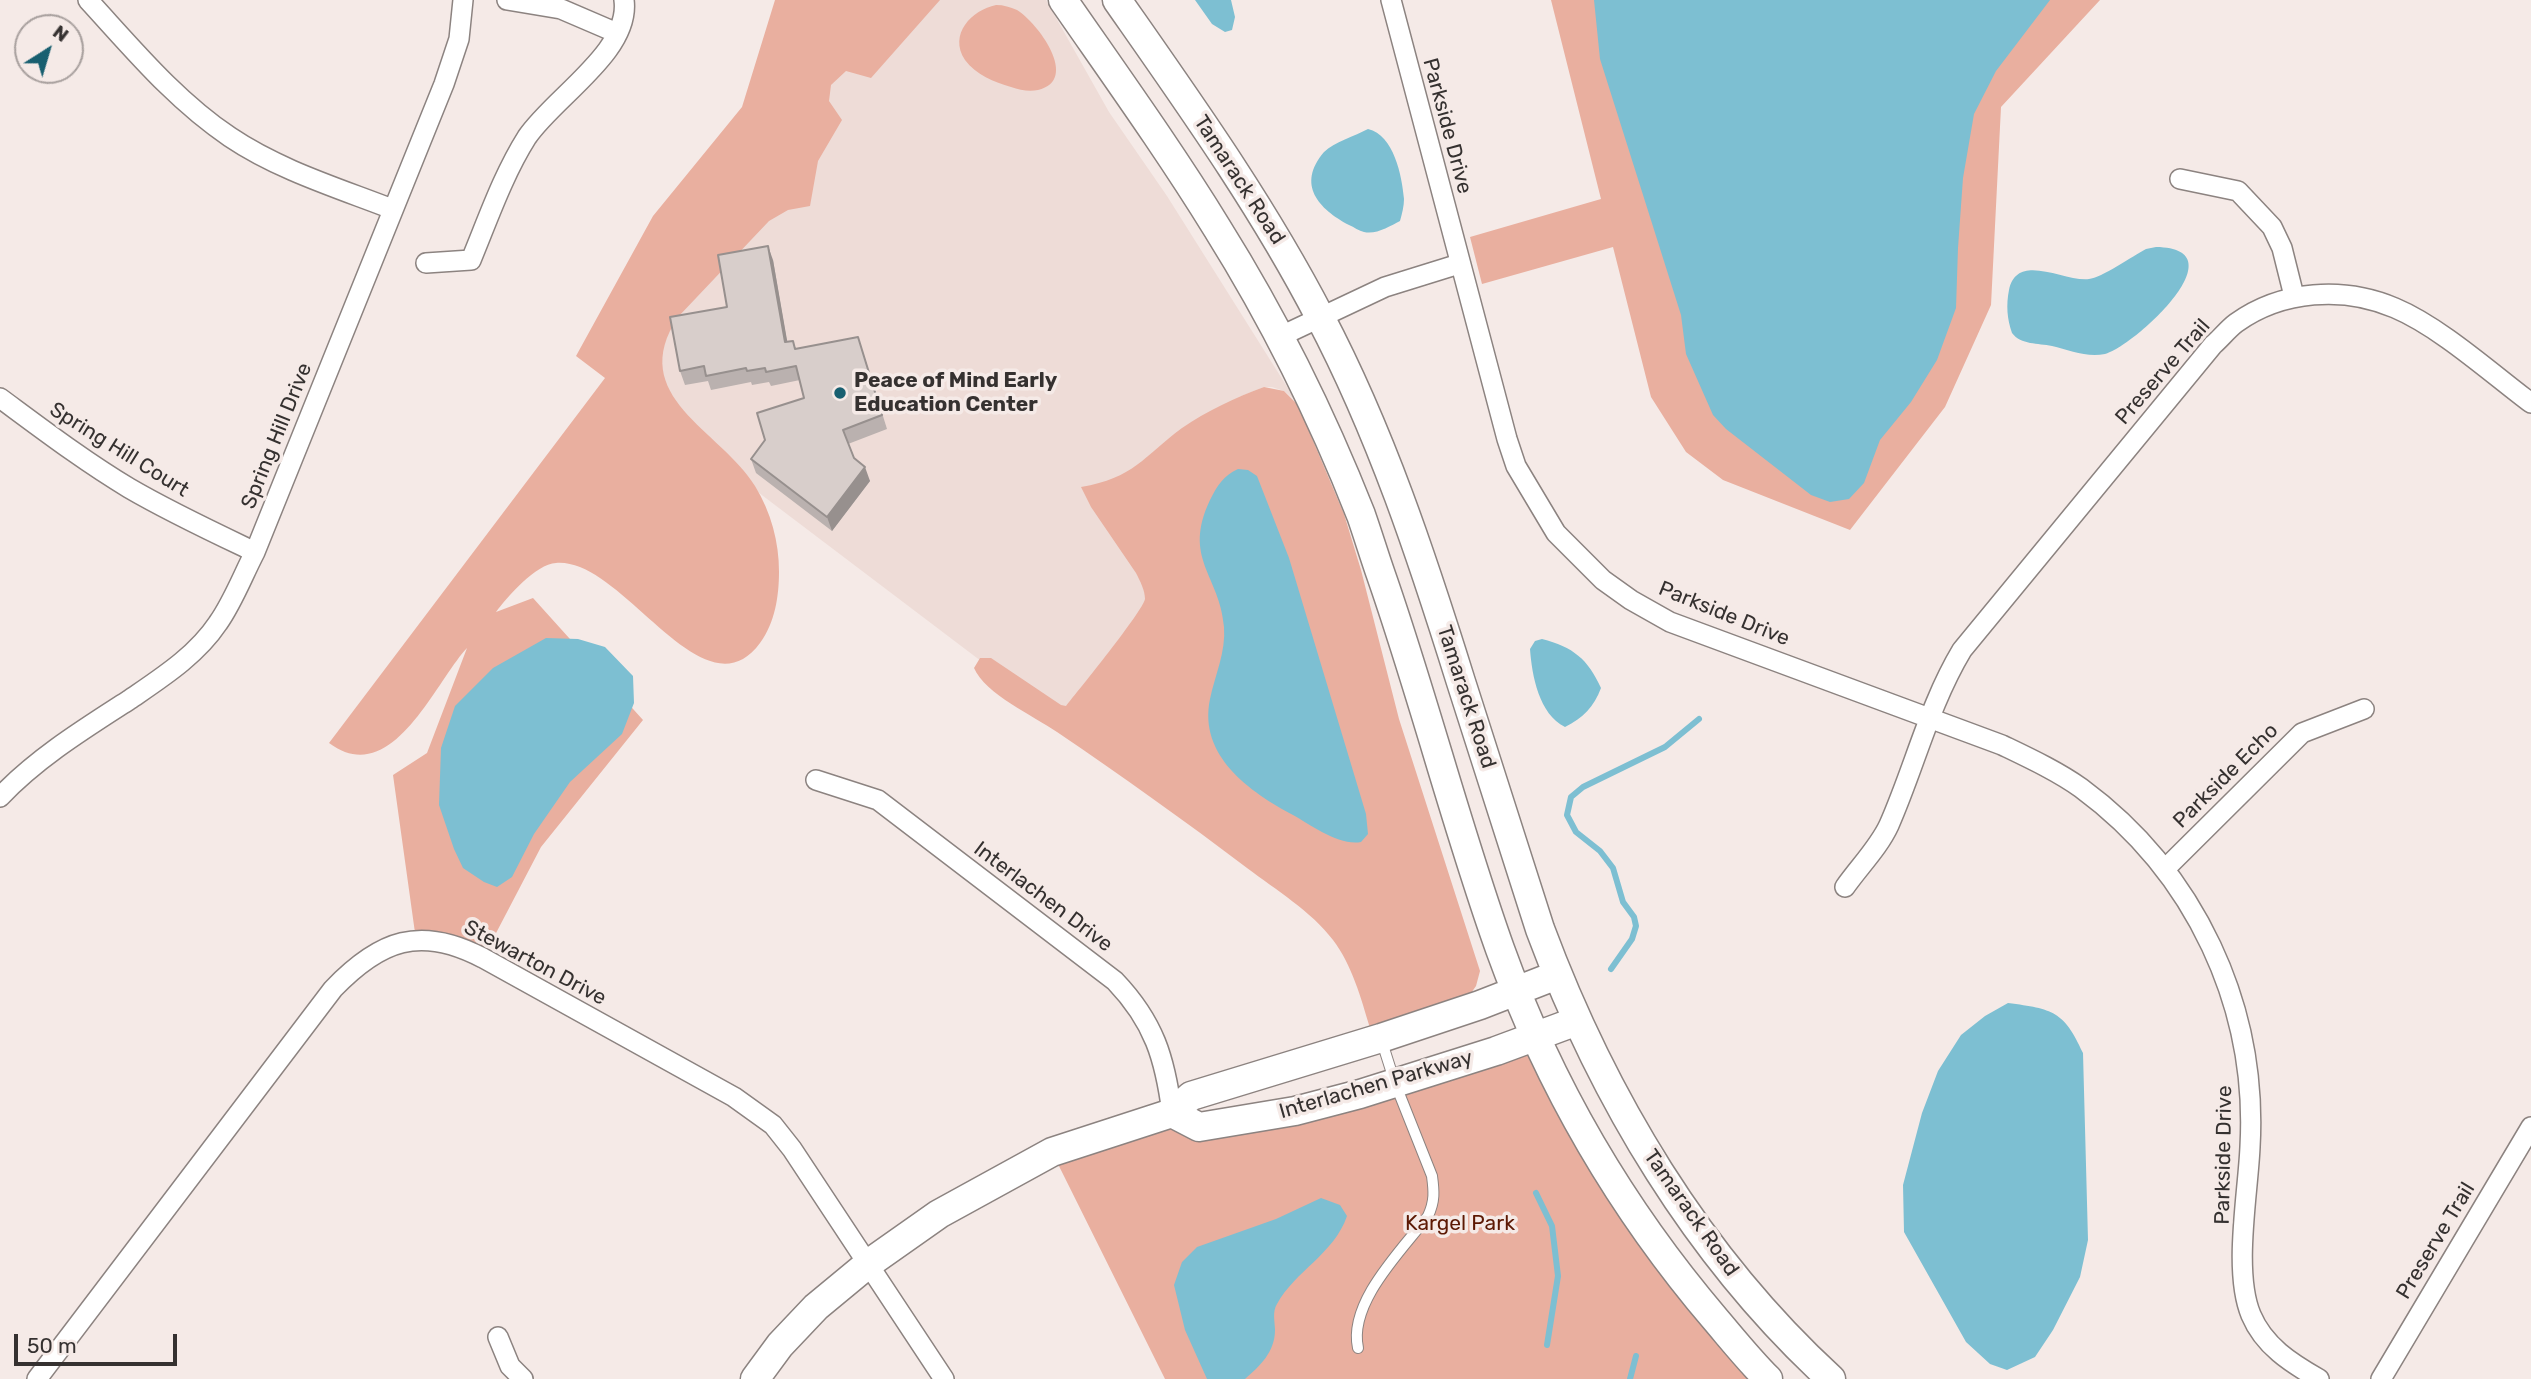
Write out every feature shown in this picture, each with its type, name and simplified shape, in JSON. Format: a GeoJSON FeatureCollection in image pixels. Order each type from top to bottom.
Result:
{"type":"FeatureCollection","features":[{"type":"Feature","properties":{"kind":"street"},"geometry":{"type":"LineString","coordinates":[[88,0],[170,90],[232,139],[277,163],[392,209]]}},
{"type":"Feature","properties":{"kind":"street","name":"Spring Hill Drive"},"geometry":{"type":"LineString","coordinates":[[0,797],[63,743],[165,676],[194,651],[218,624],[255,552],[444,84],[459,38],[463,0]]}},
{"type":"Feature","properties":{"kind":"street"},"geometry":{"type":"LineString","coordinates":[[507,0],[561,9],[617,33]]}},
{"type":"Feature","properties":{"kind":"street"},"geometry":{"type":"LineString","coordinates":[[426,263],[471,260],[505,178],[528,136],[554,104],[609,51],[626,14],[624,0]]}},
{"type":"Feature","properties":{"kind":"street","name":"Tamarack Road"},"geometry":{"type":"LineString","coordinates":[[1063,0],[1193,188],[1243,270],[1329,438],[1363,521],[1486,909],[1535,1036],[1579,1124],[1626,1204],[1687,1286],[1768,1379]]}},
{"type":"Feature","properties":{"kind":"street","name":"Tamarack Road"},"geometry":{"type":"LineString","coordinates":[[1117,0],[1197,114],[1256,205],[1321,317],[1368,419],[1405,507],[1540,929],[1577,1021],[1619,1104],[1666,1182],[1725,1263],[1756,1301],[1831,1379]]}},
{"type":"Feature","properties":{"kind":"street","name":"Parkside Drive"},"geometry":{"type":"LineString","coordinates":[[1391,0],[1459,264],[1516,466],[1556,533],[1581,560],[1613,587],[1670,622],[2002,745],[2043,764],[2080,787],[2116,816],[2166,868],[2198,918],[2219,962],[2246,1051],[2251,1104],[2251,1145],[2243,1260],[2244,1289],[2250,1315],[2264,1339],[2283,1357],[2319,1379]]}},
{"type":"Feature","properties":{"kind":"street"},"geometry":{"type":"LineString","coordinates":[[2180,179],[2238,191],[2272,228],[2282,248],[2294,296]]}},
{"type":"Feature","properties":{"kind":"street"},"geometry":{"type":"LineString","coordinates":[[1279,337],[1385,287],[1459,264]]}},
{"type":"Feature","properties":{"kind":"street","name":"Preserve Trail"},"geometry":{"type":"LineString","coordinates":[[1928,717],[1944,680],[1962,650],[2213,345],[2236,323],[2266,307],[2294,296],[2333,295],[2362,297],[2395,308],[2428,327],[2531,403]]}},
{"type":"Feature","properties":{"kind":"street","name":"Spring Hill Court"},"geometry":{"type":"LineString","coordinates":[[0,398],[82,459],[130,489],[255,552]]}},
{"type":"Feature","properties":{"kind":"street","name":"Parkside Echo"},"geometry":{"type":"LineString","coordinates":[[2166,868],[2302,733],[2364,709]]}},
{"type":"Feature","properties":{"kind":"street"},"geometry":{"type":"LineString","coordinates":[[1845,887],[1888,827],[1928,717]]}},
{"type":"Feature","properties":{"kind":"street","name":"Interlachen Drive"},"geometry":{"type":"LineString","coordinates":[[816,780],[878,800],[1115,981],[1133,1000],[1151,1028],[1167,1071],[1172,1113]]}},
{"type":"Feature","properties":{"kind":"street","name":"Stewarton Drive"},"geometry":{"type":"LineString","coordinates":[[37,1379],[333,989],[352,968],[374,954],[401,943],[423,939],[449,943],[473,953],[753,1109],[772,1125],[792,1149],[944,1379]]}},
{"type":"Feature","properties":{"kind":"street","name":"Interlachen Parkway"},"geometry":{"type":"LineString","coordinates":[[755,1379],[780,1345],[816,1307],[868,1264],[939,1214],[1052,1152],[1172,1113],[1191,1096],[1381,1038],[1557,975]]}},
{"type":"Feature","properties":{"kind":"street","name":"Interlachen Parkway"},"geometry":{"type":"LineString","coordinates":[[1172,1113],[1199,1127],[1295,1111],[1505,1048],[1577,1021]]}},
{"type":"Feature","properties":{"kind":"street","name":"Preserve Trail"},"geometry":{"type":"LineString","coordinates":[[2381,1379],[2531,1127]]}},
{"type":"Feature","properties":{"kind":"street"},"geometry":{"type":"LineString","coordinates":[[498,1336],[510,1366],[523,1379]]}},
{"type":"Feature","properties":{"kind":"lane"},"geometry":{"type":"LineString","coordinates":[[1358,1348],[1358,1327],[1367,1296],[1428,1216],[1433,1205],[1434,1192],[1432,1176],[1395,1083],[1381,1038]]}},
{"type":"Feature","properties":{"kind":"shaded area"},"geometry":{"type":"Polygon","coordinates":[[[889,0],[1046,0],[1109,112],[1167,196],[1296,401],[1284,391],[1272,387],[1264,387],[1239,397],[1186,426],[1140,464],[1118,478],[1174,603],[1076,733],[606,377],[889,0]]]}},
{"type":"Feature","properties":{"kind":"green space"},"geometry":{"type":"Polygon","coordinates":[[[775,0],[940,0],[871,78],[846,71],[831,85],[829,101],[842,120],[818,161],[810,206],[788,210],[769,221],[678,317],[665,345],[663,369],[670,391],[684,410],[740,466],[761,496],[770,517],[778,550],[779,572],[773,618],[760,643],[738,661],[714,662],[688,650],[608,584],[582,568],[556,563],[540,569],[523,582],[496,612],[533,598],[643,720],[541,847],[483,958],[416,940],[393,775],[427,753],[467,648],[410,726],[392,743],[373,753],[352,754],[329,743],[605,378],[576,356],[653,216],[742,107],[775,0]]]}},
{"type":"Feature","properties":{"kind":"green space"},"geometry":{"type":"Polygon","coordinates":[[[1551,0],[2100,0],[2001,107],[1991,305],[1945,407],[1850,530],[1723,480],[1686,452],[1651,397],[1613,247],[1482,284],[1470,237],[1601,199],[1551,0]]]}},
{"type":"Feature","properties":{"kind":"green space"},"geometry":{"type":"Polygon","coordinates":[[[996,5],[1017,10],[1044,38],[1056,63],[1056,75],[1050,84],[1035,91],[1014,88],[986,77],[974,70],[965,60],[960,50],[961,32],[971,18],[996,5]]]}},
{"type":"Feature","properties":{"kind":"green space"},"geometry":{"type":"Polygon","coordinates":[[[1264,387],[1284,391],[1298,405],[1344,514],[1399,719],[1480,971],[1476,986],[1469,996],[1370,1028],[1346,960],[1324,929],[1293,901],[1153,799],[988,687],[974,668],[980,658],[991,658],[1066,706],[1122,634],[1145,599],[1136,573],[1091,507],[1081,487],[1126,472],[1182,428],[1222,405],[1264,387]]]}},
{"type":"Feature","properties":{"kind":"green space","name":"Kargel Park"},"geometry":{"type":"Polygon","coordinates":[[[1535,1036],[1579,1124],[1768,1379],[1165,1379],[1052,1152],[1172,1113],[1199,1127],[1535,1036]]]}},
{"type":"Feature","properties":{"kind":"water"},"geometry":{"type":"Polygon","coordinates":[[[1195,0],[1231,0],[1235,17],[1232,30],[1225,32],[1212,24],[1195,0]]]}},
{"type":"Feature","properties":{"kind":"water"},"geometry":{"type":"Polygon","coordinates":[[[1594,0],[2050,0],[1996,71],[1974,114],[1963,178],[1956,308],[1937,360],[1911,402],[1880,440],[1864,483],[1849,499],[1830,502],[1811,495],[1726,429],[1713,415],[1686,354],[1681,315],[1600,59],[1594,0]]]}},
{"type":"Feature","properties":{"kind":"water"},"geometry":{"type":"Polygon","coordinates":[[[1368,129],[1384,139],[1390,148],[1399,168],[1404,199],[1400,221],[1383,230],[1369,233],[1349,225],[1328,211],[1315,195],[1312,185],[1316,164],[1328,148],[1368,129]]]}},
{"type":"Feature","properties":{"kind":"water"},"geometry":{"type":"Polygon","coordinates":[[[2156,247],[2180,252],[2189,263],[2185,280],[2156,318],[2119,348],[2105,354],[2085,354],[2025,342],[2012,333],[2008,296],[2014,278],[2021,272],[2043,271],[2089,279],[2109,271],[2146,249],[2156,247]]]}},
{"type":"Feature","properties":{"kind":"water"},"geometry":{"type":"Polygon","coordinates":[[[1238,469],[1248,470],[1257,476],[1289,558],[1366,814],[1368,834],[1361,842],[1344,841],[1326,834],[1260,795],[1231,770],[1212,738],[1208,719],[1210,699],[1222,654],[1224,627],[1221,609],[1201,552],[1200,537],[1202,520],[1210,500],[1225,478],[1238,469]]]}},
{"type":"Feature","properties":{"kind":"water"},"geometry":{"type":"Polygon","coordinates":[[[546,638],[578,639],[605,647],[633,676],[634,703],[622,734],[570,782],[534,834],[512,877],[497,887],[463,868],[454,849],[439,805],[441,748],[455,706],[493,668],[546,638]]]}},
{"type":"Feature","properties":{"kind":"water"},"geometry":{"type":"Polygon","coordinates":[[[1542,639],[1571,650],[1591,669],[1601,688],[1587,711],[1565,727],[1556,721],[1543,704],[1535,682],[1530,649],[1535,641],[1542,639]]]}},
{"type":"Feature","properties":{"kind":"water"},"geometry":{"type":"Polygon","coordinates":[[[2008,1003],[2036,1007],[2055,1014],[2070,1028],[2083,1053],[2088,1240],[2080,1277],[2053,1330],[2035,1357],[2007,1370],[1990,1364],[1966,1342],[1904,1232],[1903,1185],[1922,1113],[1938,1071],[1961,1035],[1985,1016],[2008,1003]]]}},
{"type":"Feature","properties":{"kind":"water"},"geometry":{"type":"Polygon","coordinates":[[[1321,1198],[1340,1205],[1347,1216],[1333,1241],[1285,1292],[1275,1307],[1274,1338],[1266,1358],[1245,1379],[1207,1379],[1185,1330],[1174,1285],[1182,1262],[1197,1247],[1276,1219],[1321,1198]]]}},
{"type":"Feature","properties":{"kind":"building","name":"Peace of Mind Early Education Center"},"geometry":{"type":"Polygon","coordinates":[[[768,246],[785,342],[793,341],[795,349],[858,337],[882,415],[843,430],[854,458],[865,467],[827,517],[751,459],[765,440],[757,413],[804,398],[796,366],[766,372],[765,368],[747,371],[746,368],[706,376],[704,366],[680,371],[670,317],[727,307],[718,255],[768,246]]]}},
{"type":"Feature","properties":{"kind":"waterway"},"geometry":{"type":"LineString","coordinates":[[1611,969],[1632,939],[1636,926],[1634,917],[1623,902],[1613,868],[1600,851],[1576,832],[1567,815],[1571,797],[1583,787],[1665,747],[1699,719]]}},
{"type":"Feature","properties":{"kind":"waterway"},"geometry":{"type":"LineString","coordinates":[[1536,1193],[1552,1226],[1558,1276],[1547,1345]]}},
{"type":"Feature","properties":{"kind":"waterway"},"geometry":{"type":"LineString","coordinates":[[1630,1379],[1636,1356]]}},
{"type":"Feature","properties":{"kind":"place","name":"Peace of Mind Early Education Center"},"geometry":{"type":"Point","coordinates":[840,393]}}]}
